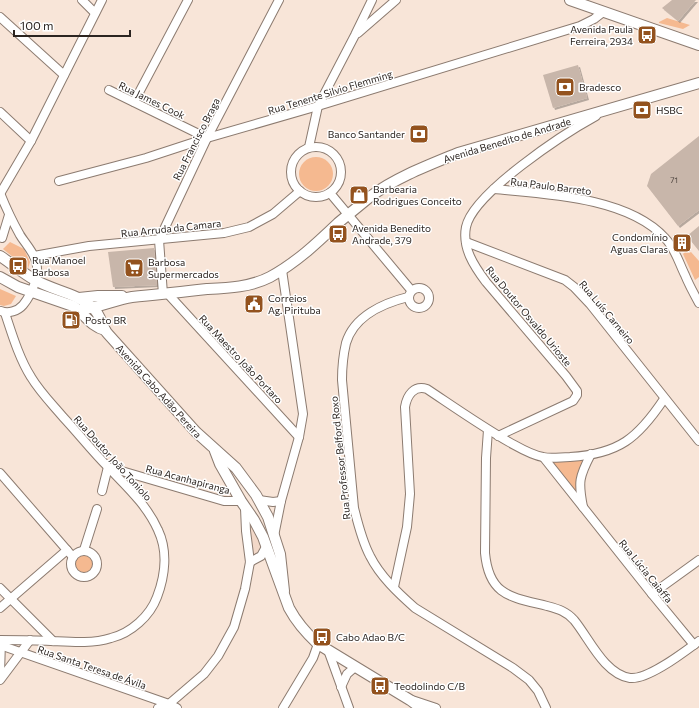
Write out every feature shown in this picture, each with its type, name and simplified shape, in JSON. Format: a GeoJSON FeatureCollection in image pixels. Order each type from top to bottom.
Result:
{"type":"FeatureCollection","features":[{"type":"Feature","properties":{"kind":"main road"},"geometry":{"type":"LineString","coordinates":[[570,0],[699,46]]}},
{"type":"Feature","properties":{"kind":"main road","name":"Avenida Benedito de Andrade"},"geometry":{"type":"LineString","coordinates":[[79,310],[93,308],[110,302],[133,297],[252,284],[268,278],[282,270],[307,252],[349,214],[372,196],[397,180],[428,166],[458,153],[699,83]]}},
{"type":"Feature","properties":{"kind":"main road"},"geometry":{"type":"LineString","coordinates":[[0,256],[35,280],[79,298]]}},
{"type":"Feature","properties":{"kind":"main road","name":"Avenida Cabo Adão Pereira"},"geometry":{"type":"LineString","coordinates":[[0,277],[30,292],[65,302],[79,310],[97,328],[105,330]]}},
{"type":"Feature","properties":{"kind":"main road","name":"Avenida Benedito de Andrade"},"geometry":{"type":"LineString","coordinates":[[79,298],[114,295],[133,297]]}},
{"type":"Feature","properties":{"kind":"main road","name":"Avenida Cabo Adão Pereira"},"geometry":{"type":"LineString","coordinates":[[79,298],[93,308],[102,319],[105,330],[196,432],[215,451],[236,468],[259,500],[268,517],[280,554],[284,592]]}},
{"type":"Feature","properties":{"kind":"main road","name":"Avenida Cabo Adão Pereira"},"geometry":{"type":"LineString","coordinates":[[215,451],[220,464],[259,528],[289,608],[307,634],[318,644],[421,708]]}},
{"type":"Feature","properties":{"kind":"main road"},"geometry":{"type":"LineString","coordinates":[[243,504],[250,498],[259,500]]}},
{"type":"Feature","properties":{"kind":"main road"},"geometry":{"type":"LineString","coordinates":[[266,547],[274,536]]}},
{"type":"Feature","properties":{"kind":"street"},"geometry":{"type":"LineString","coordinates":[[82,0],[95,13]]}},
{"type":"Feature","properties":{"kind":"street"},"geometry":{"type":"LineString","coordinates":[[2,312],[16,310],[21,306],[30,292],[35,280],[37,268],[34,256],[9,215],[0,194],[31,140],[102,0]]}},
{"type":"Feature","properties":{"kind":"street"},"geometry":{"type":"LineString","coordinates":[[134,102],[188,0]]}},
{"type":"Feature","properties":{"kind":"street","name":"Rua Francisco Braga"},"geometry":{"type":"LineString","coordinates":[[165,294],[159,240],[207,138],[279,0]]}},
{"type":"Feature","properties":{"kind":"street"},"geometry":{"type":"LineString","coordinates":[[309,147],[318,106],[356,35],[372,0]]}},
{"type":"Feature","properties":{"kind":"street"},"geometry":{"type":"LineString","coordinates":[[356,35],[396,0]]}},
{"type":"Feature","properties":{"kind":"street","name":"Rua Tenente Silvio Flemming"},"geometry":{"type":"LineString","coordinates":[[59,181],[146,158],[207,138],[318,106],[580,26],[594,19],[602,12]]}},
{"type":"Feature","properties":{"kind":"street"},"geometry":{"type":"LineString","coordinates":[[0,17],[64,75]]}},
{"type":"Feature","properties":{"kind":"street","name":"Rua James Cook"},"geometry":{"type":"LineString","coordinates":[[109,90],[207,138]]}},
{"type":"Feature","properties":{"kind":"street","name":"Rua Doutor Osvaldo Urioste"},"geometry":{"type":"LineString","coordinates":[[498,436],[573,401],[576,398],[577,391],[486,282],[470,259],[466,242],[466,228],[469,218],[477,206],[494,189],[537,153],[575,127],[609,109]]}},
{"type":"Feature","properties":{"kind":"street"},"geometry":{"type":"LineString","coordinates":[[0,112],[31,140]]}},
{"type":"Feature","properties":{"kind":"street"},"geometry":{"type":"LineString","coordinates":[[318,146],[327,148],[339,161],[342,170],[341,179],[336,187],[330,193],[323,196],[306,196],[294,186],[291,179],[291,166],[298,154],[309,147],[318,146]]}},
{"type":"Feature","properties":{"kind":"street","name":"Rua Paulo Barreto"},"geometry":{"type":"LineString","coordinates":[[494,189],[568,197],[603,203],[637,218],[660,233],[672,246],[699,303]]}},
{"type":"Feature","properties":{"kind":"street","name":"Rua Arruda da Camara"},"geometry":{"type":"LineString","coordinates":[[34,256],[89,246],[224,233],[249,227],[273,214],[300,191]]}},
{"type":"Feature","properties":{"kind":"street"},"geometry":{"type":"LineString","coordinates":[[330,193],[349,214]]}},
{"type":"Feature","properties":{"kind":"street","name":"Rua Professor Belford Roxo"},"geometry":{"type":"LineString","coordinates":[[349,214],[410,294],[391,301],[364,317],[355,327],[347,341],[342,360],[342,380],[356,515],[359,528],[370,556],[381,572],[415,608],[513,668],[529,680],[538,691],[546,708]]}},
{"type":"Feature","properties":{"kind":"street"},"geometry":{"type":"LineString","coordinates":[[1,239],[9,215]]}},
{"type":"Feature","properties":{"kind":"street"},"geometry":{"type":"LineString","coordinates":[[1,239],[10,235],[20,235]]}},
{"type":"Feature","properties":{"kind":"street","name":"Rua Luís Carneiro"},"geometry":{"type":"LineString","coordinates":[[466,242],[565,280],[574,287],[590,304],[664,399],[699,441]]}},
{"type":"Feature","properties":{"kind":"street"},"geometry":{"type":"LineString","coordinates":[[274,536],[281,501],[299,437],[303,414],[282,270]]}},
{"type":"Feature","properties":{"kind":"street","name":"Rua Maestro João Portaro"},"geometry":{"type":"LineString","coordinates":[[165,294],[299,437]]}},
{"type":"Feature","properties":{"kind":"street","name":"Rua Doutor João Toniolo"},"geometry":{"type":"LineString","coordinates":[[0,643],[30,640],[79,642],[113,638],[130,630],[143,619],[155,602],[161,586],[164,568],[164,549],[159,530],[150,515],[130,489],[108,467],[43,394],[31,378],[21,359],[2,312]]}},
{"type":"Feature","properties":{"kind":"street"},"geometry":{"type":"LineString","coordinates":[[394,587],[407,527],[410,494],[405,407],[406,400],[409,395],[417,388],[422,387],[427,389],[498,436],[526,451],[544,458],[591,454],[611,449],[627,441],[641,430],[664,399]]}},
{"type":"Feature","properties":{"kind":"street"},"geometry":{"type":"LineString","coordinates":[[488,430],[486,458],[486,565],[494,583],[502,592],[514,598],[556,608],[565,612],[573,619],[599,656],[613,670],[623,676],[632,678],[653,672],[696,643]]}},
{"type":"Feature","properties":{"kind":"street","name":"Rua Lúcia Caiaffa"},"geometry":{"type":"LineString","coordinates":[[584,509],[580,489],[580,480],[582,472],[591,454]]}},
{"type":"Feature","properties":{"kind":"street","name":"Rua Lúcia Caiaffa"},"geometry":{"type":"LineString","coordinates":[[544,458],[652,594],[696,643]]}},
{"type":"Feature","properties":{"kind":"street"},"geometry":{"type":"LineString","coordinates":[[102,491],[108,467]]}},
{"type":"Feature","properties":{"kind":"street","name":"Rua Acanhapiranga"},"geometry":{"type":"LineString","coordinates":[[108,467],[224,501],[243,504]]}},
{"type":"Feature","properties":{"kind":"street"},"geometry":{"type":"LineString","coordinates":[[0,473],[73,557]]}},
{"type":"Feature","properties":{"kind":"street"},"geometry":{"type":"LineString","coordinates":[[259,500],[273,502],[281,501]]}},
{"type":"Feature","properties":{"kind":"street"},"geometry":{"type":"LineString","coordinates":[[158,708],[169,704],[204,674],[218,656],[237,621],[250,562],[243,504]]}},
{"type":"Feature","properties":{"kind":"street"},"geometry":{"type":"LineString","coordinates":[[84,550],[96,509]]}},
{"type":"Feature","properties":{"kind":"street"},"geometry":{"type":"LineString","coordinates":[[250,562],[261,556],[266,547]]}},
{"type":"Feature","properties":{"kind":"street"},"geometry":{"type":"LineString","coordinates":[[0,608],[67,550]]}},
{"type":"Feature","properties":{"kind":"street"},"geometry":{"type":"LineString","coordinates":[[84,550],[96,556],[98,566],[93,574],[84,577],[76,574],[71,566],[73,557],[76,553],[84,550]]}},
{"type":"Feature","properties":{"kind":"street"},"geometry":{"type":"LineString","coordinates":[[652,594],[699,560]]}},
{"type":"Feature","properties":{"kind":"street"},"geometry":{"type":"LineString","coordinates":[[0,588],[53,641]]}},
{"type":"Feature","properties":{"kind":"street"},"geometry":{"type":"LineString","coordinates":[[0,680],[30,640]]}},
{"type":"Feature","properties":{"kind":"street"},"geometry":{"type":"LineString","coordinates":[[0,643],[0,674]]}},
{"type":"Feature","properties":{"kind":"street","name":"Rua Santa Teresa de Ávila"},"geometry":{"type":"LineString","coordinates":[[0,643],[19,653],[177,708]]}},
{"type":"Feature","properties":{"kind":"street"},"geometry":{"type":"LineString","coordinates":[[283,708],[313,658],[318,644]]}},
{"type":"Feature","properties":{"kind":"street"},"geometry":{"type":"LineString","coordinates":[[328,650],[349,708]]}},
{"type":"Feature","properties":{"kind":"street"},"geometry":{"type":"LineString","coordinates":[[341,687],[347,674],[355,666]]}},
{"type":"Feature","properties":{"kind":"street"},"geometry":{"type":"LineString","coordinates":[[410,700],[436,708]]}},
{"type":"Feature","properties":{"kind":"shaded area"},"geometry":{"type":"Polygon","coordinates":[[[667,18],[690,25],[683,29],[659,23],[667,18]]]}},
{"type":"Feature","properties":{"kind":"shaded area"},"geometry":{"type":"Polygon","coordinates":[[[313,157],[319,157],[328,162],[332,168],[332,180],[328,186],[319,191],[313,191],[304,186],[299,177],[299,171],[304,162],[313,157]]]}},
{"type":"Feature","properties":{"kind":"shaded area"},"geometry":{"type":"Polygon","coordinates":[[[10,242],[24,249],[30,262],[28,269],[3,249],[10,242]]]}},
{"type":"Feature","properties":{"kind":"shaded area"},"geometry":{"type":"Polygon","coordinates":[[[685,252],[691,252],[699,261],[699,277],[695,280],[683,254],[685,252]]]}},
{"type":"Feature","properties":{"kind":"shaded area"},"geometry":{"type":"Polygon","coordinates":[[[0,289],[16,296],[11,304],[4,306],[0,305],[0,289]]]}},
{"type":"Feature","properties":{"kind":"shaded area"},"geometry":{"type":"Polygon","coordinates":[[[584,459],[579,497],[551,461],[584,459]]]}},
{"type":"Feature","properties":{"kind":"shaded area"},"geometry":{"type":"Polygon","coordinates":[[[248,520],[260,542],[261,548],[253,556],[248,520]]]}},
{"type":"Feature","properties":{"kind":"shaded area"},"geometry":{"type":"Polygon","coordinates":[[[85,554],[92,557],[95,564],[92,571],[85,574],[78,571],[75,564],[78,557],[85,554]]]}},
{"type":"Feature","properties":{"kind":"building"},"geometry":{"type":"Polygon","coordinates":[[[672,0],[696,0],[678,21],[662,8],[672,0]]]}},
{"type":"Feature","properties":{"kind":"building","name":"Bradesco"},"geometry":{"type":"Polygon","coordinates":[[[578,65],[587,98],[553,108],[543,75],[578,65]]]}},
{"type":"Feature","properties":{"kind":"building"},"geometry":{"type":"Polygon","coordinates":[[[699,136],[699,210],[678,226],[647,186],[651,174],[699,136]]]}},
{"type":"Feature","properties":{"kind":"building"},"geometry":{"type":"Polygon","coordinates":[[[699,226],[699,251],[687,236],[699,226]]]}},
{"type":"Feature","properties":{"kind":"building","name":"Barbosa Supermercados"},"geometry":{"type":"Polygon","coordinates":[[[154,248],[157,285],[113,287],[108,252],[154,248]]]}},
{"type":"Feature","properties":{"kind":"place","name":"Avenida Paula Ferreira, 2934"},"geometry":{"type":"Point","coordinates":[647,35]}},
{"type":"Feature","properties":{"kind":"place","name":"Bradesco"},"geometry":{"type":"Point","coordinates":[565,87]}},
{"type":"Feature","properties":{"kind":"place","name":"HSBC"},"geometry":{"type":"Point","coordinates":[642,110]}},
{"type":"Feature","properties":{"kind":"place","name":"Banco Santander"},"geometry":{"type":"Point","coordinates":[419,134]}},
{"type":"Feature","properties":{"kind":"place","name":"Barbearia Rodrigues Conceito"},"geometry":{"type":"Point","coordinates":[359,195]}},
{"type":"Feature","properties":{"kind":"place","name":"Avenida Benedito Andrade, 379"},"geometry":{"type":"Point","coordinates":[338,234]}},
{"type":"Feature","properties":{"kind":"place","name":"Condomínio Aguas Claras"},"geometry":{"type":"Point","coordinates":[682,243]}},
{"type":"Feature","properties":{"kind":"place","name":"Rua Manoel Barbosa"},"geometry":{"type":"Point","coordinates":[18,266]}},
{"type":"Feature","properties":{"kind":"place","name":"Barbosa Supermercados"},"geometry":{"type":"Point","coordinates":[134,268]}},
{"type":"Feature","properties":{"kind":"place","name":"Correios Ag. Pirituba"},"geometry":{"type":"Point","coordinates":[254,304]}},
{"type":"Feature","properties":{"kind":"place","name":"Posto BR"},"geometry":{"type":"Point","coordinates":[71,320]}},
{"type":"Feature","properties":{"kind":"place","name":"Cabo Adao B/C"},"geometry":{"type":"Point","coordinates":[322,637]}},
{"type":"Feature","properties":{"kind":"place","name":"Teodolindo C/B"},"geometry":{"type":"Point","coordinates":[380,686]}}]}
